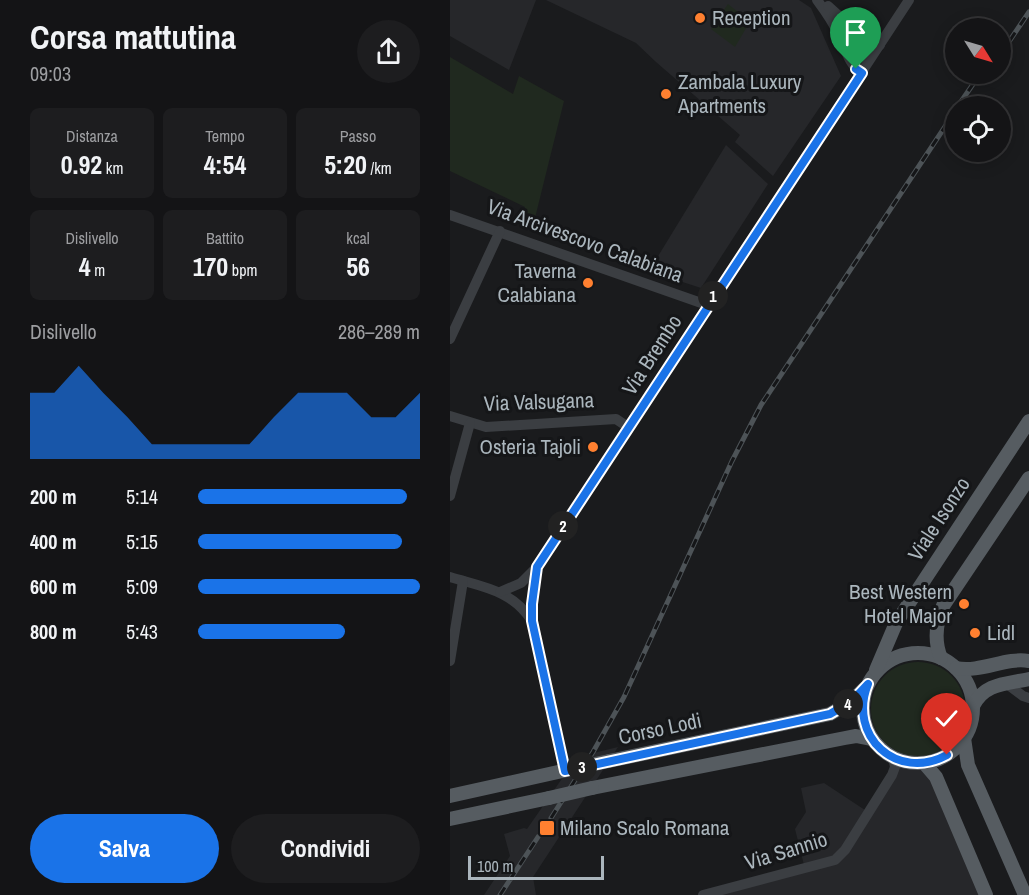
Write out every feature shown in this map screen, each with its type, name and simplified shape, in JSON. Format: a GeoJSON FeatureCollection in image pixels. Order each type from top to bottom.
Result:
{"type":"FeatureCollection","features":[{"type":"Feature","properties":{"kind":"main road","name":"Viale Isonzo"},"geometry":{"type":"LineString","coordinates":[[871,679],[897,623],[1029,421]]}},
{"type":"Feature","properties":{"kind":"main road"},"geometry":{"type":"LineString","coordinates":[[941,658],[937,634],[939,616],[943,606],[1029,478]]}},
{"type":"Feature","properties":{"kind":"main road"},"geometry":{"type":"LineString","coordinates":[[925,653],[941,658],[956,668],[968,685],[973,706],[971,723],[959,744],[940,759],[924,763],[909,763],[893,758],[871,739],[865,726],[862,710],[863,698],[871,679],[890,660],[905,654],[925,653]]}},
{"type":"Feature","properties":{"kind":"main road"},"geometry":{"type":"LineString","coordinates":[[956,668],[977,668],[1026,659]]}},
{"type":"Feature","properties":{"kind":"main road","name":"Corso Lodi"},"geometry":{"type":"LineString","coordinates":[[450,796],[830,714],[852,701],[871,679]]}},
{"type":"Feature","properties":{"kind":"main road"},"geometry":{"type":"LineString","coordinates":[[973,706],[984,690],[1029,679]]}},
{"type":"Feature","properties":{"kind":"main road","name":"Corso Lodi"},"geometry":{"type":"LineString","coordinates":[[450,819],[592,788],[845,738],[856,736],[871,739]]}},
{"type":"Feature","properties":{"kind":"main road"},"geometry":{"type":"LineString","coordinates":[[959,744],[1024,895]]}},
{"type":"Feature","properties":{"kind":"main road"},"geometry":{"type":"LineString","coordinates":[[924,763],[936,777],[986,895]]}},
{"type":"Feature","properties":{"kind":"street"},"geometry":{"type":"LineString","coordinates":[[819,0],[880,45]]}},
{"type":"Feature","properties":{"kind":"street"},"geometry":{"type":"LineString","coordinates":[[819,0],[841,38],[851,61],[862,73]]}},
{"type":"Feature","properties":{"kind":"street","name":"Via Brembo"},"geometry":{"type":"LineString","coordinates":[[500,592],[521,583],[537,567],[909,0]]}},
{"type":"Feature","properties":{"kind":"street"},"geometry":{"type":"LineString","coordinates":[[841,38],[846,32],[858,31]]}},
{"type":"Feature","properties":{"kind":"street","name":"Via Arcivescovo Calabiana"},"geometry":{"type":"LineString","coordinates":[[450,215],[707,305]]}},
{"type":"Feature","properties":{"kind":"street"},"geometry":{"type":"LineString","coordinates":[[450,339],[500,231]]}},
{"type":"Feature","properties":{"kind":"street","name":"Via Valsugana"},"geometry":{"type":"LineString","coordinates":[[450,416],[486,427],[616,419],[628,427]]}},
{"type":"Feature","properties":{"kind":"street"},"geometry":{"type":"LineString","coordinates":[[450,496],[470,423]]}},
{"type":"Feature","properties":{"kind":"street","name":"Via Brembo"},"geometry":{"type":"LineString","coordinates":[[537,567],[532,621],[566,770]]}},
{"type":"Feature","properties":{"kind":"street"},"geometry":{"type":"LineString","coordinates":[[450,576],[500,592],[522,606],[532,621]]}},
{"type":"Feature","properties":{"kind":"street"},"geometry":{"type":"LineString","coordinates":[[450,661],[463,581]]}},
{"type":"Feature","properties":{"kind":"street"},"geometry":{"type":"LineString","coordinates":[[1008,684],[1029,698]]}},
{"type":"Feature","properties":{"kind":"street","name":"Via Sannio"},"geometry":{"type":"LineString","coordinates":[[706,895],[835,860],[845,850],[892,776],[895,767],[893,758]]}},
{"type":"Feature","properties":{"kind":"shaded area"},"geometry":{"type":"Polygon","coordinates":[[[450,0],[536,0],[509,70],[450,36],[450,0]]]}},
{"type":"Feature","properties":{"kind":"shaded area"},"geometry":{"type":"Polygon","coordinates":[[[546,0],[799,0],[811,8],[841,76],[773,176],[735,142],[740,135],[636,43],[546,0]]]}},
{"type":"Feature","properties":{"kind":"shaded area"},"geometry":{"type":"Polygon","coordinates":[[[726,145],[768,184],[701,288],[649,271],[726,145]]]}},
{"type":"Feature","properties":{"kind":"shaded area"},"geometry":{"type":"Polygon","coordinates":[[[618,747],[533,877],[536,895],[484,895],[510,856],[504,834],[527,829],[577,757],[618,747]]]}},
{"type":"Feature","properties":{"kind":"shaded area"},"geometry":{"type":"Polygon","coordinates":[[[902,762],[927,764],[982,895],[711,895],[805,869],[795,829],[806,812],[801,788],[824,783],[871,814],[902,762]]]}},
{"type":"Feature","properties":{"kind":"green space"},"geometry":{"type":"Polygon","coordinates":[[[728,4],[743,16],[748,25],[735,47],[711,29],[728,4]]]}},
{"type":"Feature","properties":{"kind":"green space"},"geometry":{"type":"Polygon","coordinates":[[[450,57],[513,94],[519,76],[564,101],[532,230],[519,225],[525,207],[450,171],[450,57]]]}},
{"type":"Feature","properties":{"kind":"green space"},"geometry":{"type":"Polygon","coordinates":[[[918,662],[936,666],[951,676],[961,691],[965,709],[961,727],[951,742],[936,752],[918,756],[900,752],[885,742],[875,727],[871,709],[875,691],[885,676],[900,666],[918,662]]]}},
{"type":"Feature","properties":{"kind":"railway"},"geometry":{"type":"LineString","coordinates":[[1011,39],[1029,12]]}},
{"type":"Feature","properties":{"kind":"railway"},"geometry":{"type":"LineString","coordinates":[[965,96],[973,84]]}},
{"type":"Feature","properties":{"kind":"railway"},"geometry":{"type":"LineString","coordinates":[[551,818],[593,752],[624,697],[732,461],[761,405],[945,127]]}},
{"type":"Feature","properties":{"kind":"railway"},"geometry":{"type":"LineString","coordinates":[[500,895],[538,837]]}},
{"type":"Feature","properties":{"kind":"place","name":"Reception"},"geometry":{"type":"Point","coordinates":[700,18]}},
{"type":"Feature","properties":{"kind":"place","name":"Zambala Luxury Apartments"},"geometry":{"type":"Point","coordinates":[666,94]}},
{"type":"Feature","properties":{"kind":"place","name":"Taverna Calabiana"},"geometry":{"type":"Point","coordinates":[588,283]}},
{"type":"Feature","properties":{"kind":"place","name":"Osteria Tajoli"},"geometry":{"type":"Point","coordinates":[593,447]}},
{"type":"Feature","properties":{"kind":"place","name":"Best Western Hotel Major"},"geometry":{"type":"Point","coordinates":[964,604]}},
{"type":"Feature","properties":{"kind":"place","name":"Lidl"},"geometry":{"type":"Point","coordinates":[975,633]}},
{"type":"Feature","properties":{"kind":"place","name":"Milano Scalo Romana"},"geometry":{"type":"Point","coordinates":[547,828]}},
{"type":"Feature","properties":{"kind":"route"},"geometry":{"type":"LineString","coordinates":[[856,69],[862,73],[537,567],[532,621],[565,771],[818,718],[852,701],[868,684],[862,710],[865,726],[873,741],[884,753],[902,762],[920,764],[947,755]]}}]}
